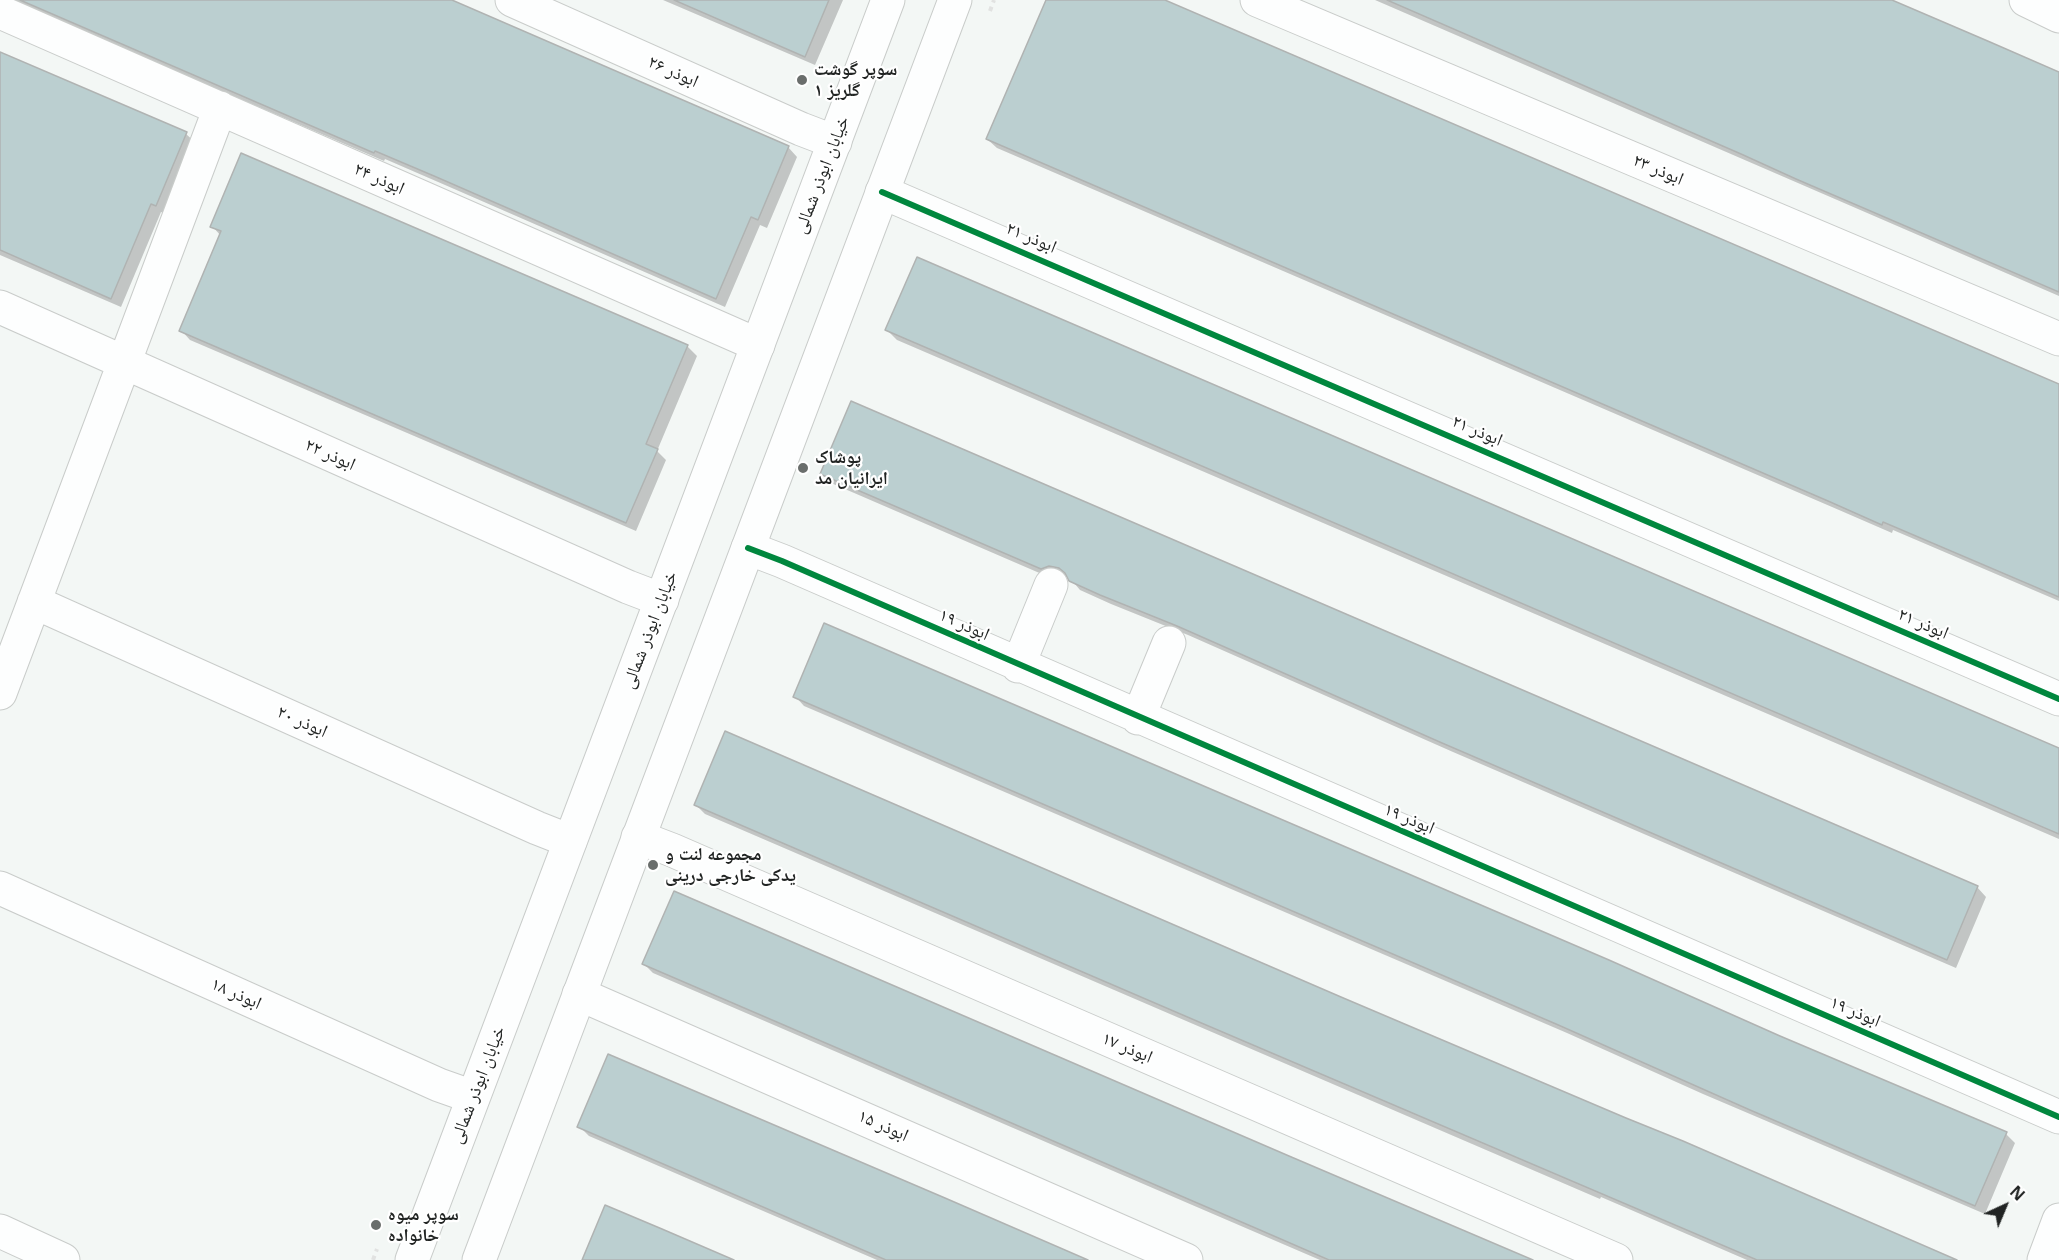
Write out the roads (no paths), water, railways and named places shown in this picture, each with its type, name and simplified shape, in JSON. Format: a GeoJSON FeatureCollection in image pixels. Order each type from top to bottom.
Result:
{"type":"FeatureCollection","features":[{"type":"Feature","properties":{"kind":"street","name":"ابوذر ۲۶"},"geometry":{"type":"LineString","coordinates":[[512,0],[835,142]]}},
{"type":"Feature","properties":{"kind":"street","name":"خیابان ابوذر شمالی"},"geometry":{"type":"LineString","coordinates":[[412,1260],[888,0]]}},
{"type":"Feature","properties":{"kind":"street"},"geometry":{"type":"LineString","coordinates":[[478,1260],[955,0]]}},
{"type":"Feature","properties":{"kind":"street","name":"ابوذر ۲۳"},"geometry":{"type":"LineString","coordinates":[[1257,0],[2059,339]]}},
{"type":"Feature","properties":{"kind":"street","name":"ابوذر ۲۴"},"geometry":{"type":"LineString","coordinates":[[0,12],[758,345]]}},
{"type":"Feature","properties":{"kind":"street"},"geometry":{"type":"LineString","coordinates":[[1,687],[220,108]]}},
{"type":"Feature","properties":{"kind":"street","name":"ابوذر ۲۱"},"geometry":{"type":"LineString","coordinates":[[882,192],[2059,699]]}},
{"type":"Feature","properties":{"kind":"street","name":"ابوذر ۲۲"},"geometry":{"type":"LineString","coordinates":[[0,307],[662,600]]}},
{"type":"Feature","properties":{"kind":"street","name":"ابوذر ۱۹"},"geometry":{"type":"LineString","coordinates":[[748,548],[2059,1117]]}},
{"type":"Feature","properties":{"kind":"street"},"geometry":{"type":"LineString","coordinates":[[1018,666],[1051,585]]}},
{"type":"Feature","properties":{"kind":"street","name":"ابوذر ۲۰"},"geometry":{"type":"LineString","coordinates":[[34,602],[570,841]]}},
{"type":"Feature","properties":{"kind":"street"},"geometry":{"type":"LineString","coordinates":[[1138,718],[1168,643]]}},
{"type":"Feature","properties":{"kind":"street","name":"ابوذر ۱۷"},"geometry":{"type":"LineString","coordinates":[[638,837],[1616,1260]]}},
{"type":"Feature","properties":{"kind":"street","name":"ابوذر ۱۸"},"geometry":{"type":"LineString","coordinates":[[0,888],[439,1084],[473,1097]]}},
{"type":"Feature","properties":{"kind":"street","name":"ابوذر ۱۵"},"geometry":{"type":"LineString","coordinates":[[579,994],[1186,1260]]}},
{"type":"Feature","properties":{"kind":"street"},"geometry":{"type":"LineString","coordinates":[[2044,1260],[2059,1220]]}},
{"type":"Feature","properties":{"kind":"street"},"geometry":{"type":"LineString","coordinates":[[0,1231],[63,1260]]}},
{"type":"Feature","properties":{"kind":"place","name":"سوپر گوشت گلریز ۱"},"geometry":{"type":"Point","coordinates":[802,80]}},
{"type":"Feature","properties":{"kind":"place","name":"پوشاک ایرانیان مد"},"geometry":{"type":"Point","coordinates":[803,468]}},
{"type":"Feature","properties":{"kind":"place","name":"مجموعه لنت و یدکی خارجی درینی"},"geometry":{"type":"Point","coordinates":[653,865]}},
{"type":"Feature","properties":{"kind":"place","name":"سوپر میوه خانواده"},"geometry":{"type":"Point","coordinates":[376,1225]}}]}
